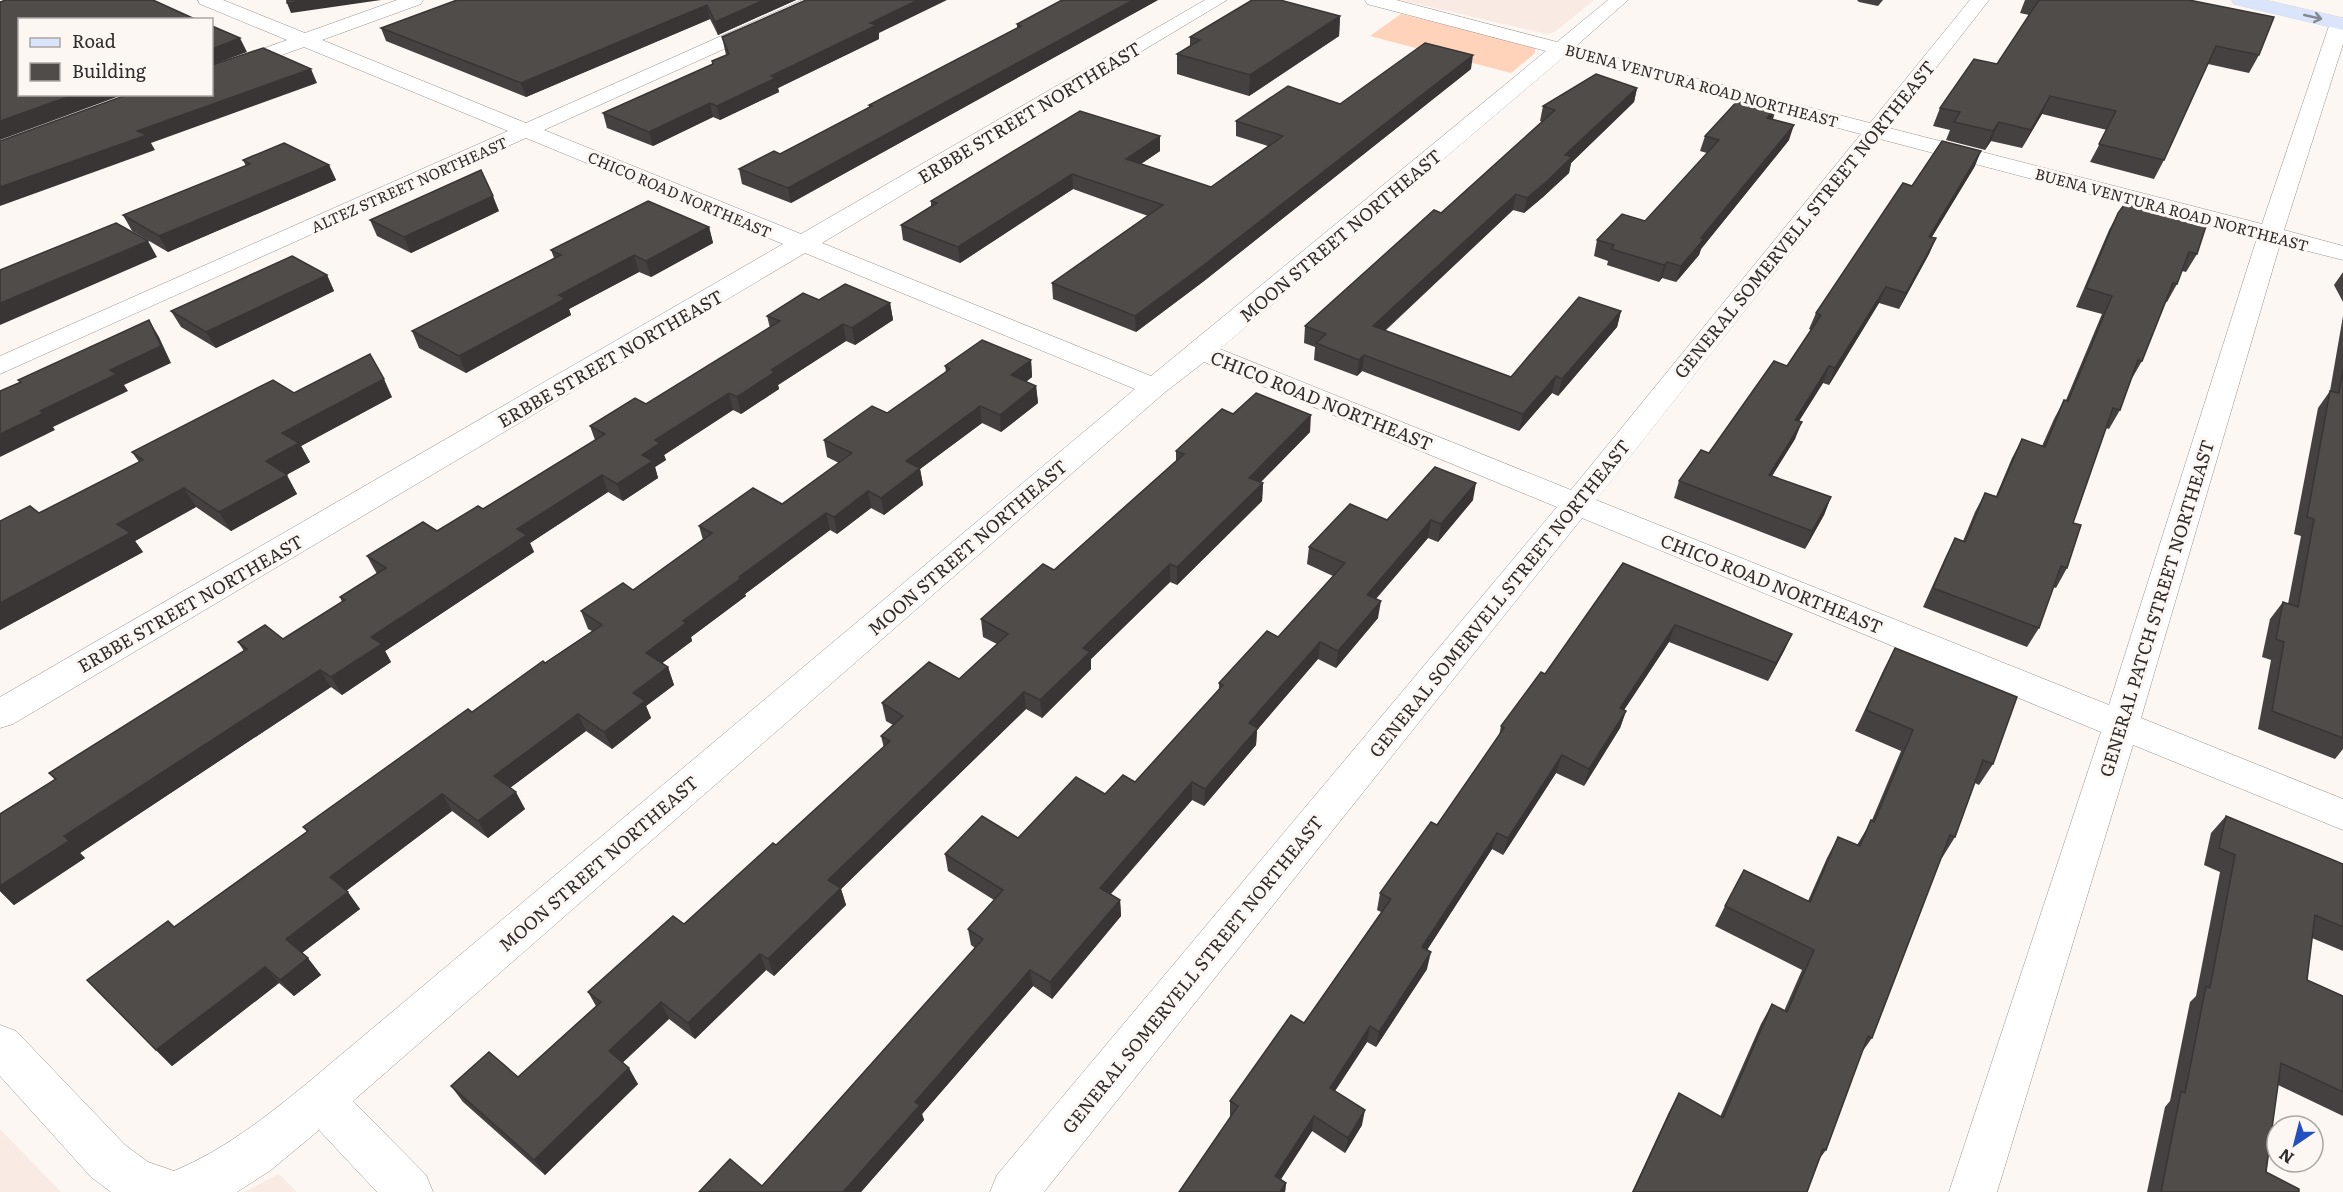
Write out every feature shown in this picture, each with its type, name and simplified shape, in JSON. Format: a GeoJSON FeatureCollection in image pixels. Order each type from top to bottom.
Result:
{"type":"FeatureCollection","features":[{"type":"Feature","properties":{"kind":"main road"},"geometry":{"type":"LineString","coordinates":[[2241,0],[2342,18]]}},
{"type":"Feature","properties":{"kind":"main road"},"geometry":{"type":"LineString","coordinates":[[2317,0],[2342,18]]}},
{"type":"Feature","properties":{"kind":"street","name":"CHICO ROAD NORTHEAST"},"geometry":{"type":"LineString","coordinates":[[207,0],[1154,387]]}},
{"type":"Feature","properties":{"kind":"street"},"geometry":{"type":"LineString","coordinates":[[213,74],[414,0]]}},
{"type":"Feature","properties":{"kind":"street","name":"ALTEZ STREET NORTHEAST"},"geometry":{"type":"LineString","coordinates":[[0,366],[817,0]]}},
{"type":"Feature","properties":{"kind":"street","name":"ERBBE STREET NORTHEAST"},"geometry":{"type":"LineString","coordinates":[[0,714],[1218,0]]}},
{"type":"Feature","properties":{"kind":"street","name":"BUENA VENTURA ROAD NORTHEAST"},"geometry":{"type":"LineString","coordinates":[[1374,0],[2343,254]]}},
{"type":"Feature","properties":{"kind":"street","name":"MOON STREET NORTHEAST"},"geometry":{"type":"LineString","coordinates":[[180,1192],[205,1185],[262,1148],[321,1101],[1154,387],[1201,351],[1619,0]]}},
{"type":"Feature","properties":{"kind":"street","name":"GENERAL SOMERVELL STREET NORTHEAST"},"geometry":{"type":"LineString","coordinates":[[1014,1192],[1577,504],[1980,0]]}},
{"type":"Feature","properties":{"kind":"street","name":"GENERAL PATCH STREET NORTHEAST"},"geometry":{"type":"LineString","coordinates":[[1973,1192],[2121,725],[2271,234],[2342,18]]}},
{"type":"Feature","properties":{"kind":"street","name":"CHICO ROAD NORTHEAST"},"geometry":{"type":"LineString","coordinates":[[1201,351],[2343,815]]}},
{"type":"Feature","properties":{"kind":"street"},"geometry":{"type":"LineString","coordinates":[[0,1045],[108,1161],[134,1180],[167,1192]]}},
{"type":"Feature","properties":{"kind":"street"},"geometry":{"type":"LineString","coordinates":[[321,1101],[409,1192]]}},
{"type":"Feature","properties":{"kind":"shaded area"},"geometry":{"type":"Polygon","coordinates":[[[1400,0],[1594,0],[1555,32],[1547,34],[1400,0]]]}},
{"type":"Feature","properties":{"kind":"shaded area"},"geometry":{"type":"Polygon","coordinates":[[[1401,14],[1527,45],[1535,49],[1535,53],[1511,73],[1370,36],[1401,14]]]}},
{"type":"Feature","properties":{"kind":"shaded area"},"geometry":{"type":"Polygon","coordinates":[[[0,1129],[61,1192],[0,1192],[0,1129]]]}},
{"type":"Feature","properties":{"kind":"shaded area"},"geometry":{"type":"Polygon","coordinates":[[[279,1174],[297,1192],[244,1192],[279,1174]]]}},
{"type":"Feature","properties":{"kind":"building"},"geometry":{"type":"Polygon","coordinates":[[[6,0],[153,0],[193,18],[18,18],[18,96],[70,96],[0,121],[0,2],[6,0]]]}},
{"type":"Feature","properties":{"kind":"building"},"geometry":{"type":"Polygon","coordinates":[[[287,0],[307,0],[287,3],[287,0]]]}},
{"type":"Feature","properties":{"kind":"building"},"geometry":{"type":"Polygon","coordinates":[[[457,0],[764,0],[715,22],[707,5],[521,83],[381,28],[457,0]]]}},
{"type":"Feature","properties":{"kind":"building"},"geometry":{"type":"Polygon","coordinates":[[[806,0],[918,0],[870,23],[877,25],[771,76],[776,78],[717,106],[710,103],[649,132],[603,113],[713,64],[712,61],[729,54],[722,37],[806,0]]]}},
{"type":"Feature","properties":{"kind":"building"},"geometry":{"type":"Polygon","coordinates":[[[1062,0],[1133,0],[788,188],[739,169],[774,151],[780,154],[872,106],[869,105],[1021,26],[1017,24],[1062,0]]]}},
{"type":"Feature","properties":{"kind":"building"},"geometry":{"type":"Polygon","coordinates":[[[1252,0],[1280,0],[1340,16],[1250,75],[1177,54],[1200,40],[1190,37],[1252,0]]]}},
{"type":"Feature","properties":{"kind":"building"},"geometry":{"type":"Polygon","coordinates":[[[2039,0],[2189,0],[2274,17],[2259,55],[2216,46],[2164,160],[2099,144],[2116,111],[2050,96],[2031,130],[1999,122],[1993,131],[1954,122],[1960,112],[1940,108],[1974,59],[1997,64],[2039,0]]]}},
{"type":"Feature","properties":{"kind":"building"},"geometry":{"type":"Polygon","coordinates":[[[213,26],[240,38],[213,49],[213,26]]]}},
{"type":"Feature","properties":{"kind":"building"},"geometry":{"type":"Polygon","coordinates":[[[1425,43],[1473,55],[1204,265],[1135,316],[1052,283],[1163,205],[1072,174],[958,247],[901,225],[937,203],[931,201],[1080,111],[1160,136],[1126,159],[1211,187],[1283,136],[1236,121],[1288,86],[1340,104],[1425,43]]]}},
{"type":"Feature","properties":{"kind":"building"},"geometry":{"type":"Polygon","coordinates":[[[263,48],[311,69],[137,131],[147,135],[0,187],[0,141],[124,96],[213,96],[213,65],[263,48]]]}},
{"type":"Feature","properties":{"kind":"building"},"geometry":{"type":"Polygon","coordinates":[[[1596,74],[1637,88],[1565,155],[1572,157],[1546,182],[1527,198],[1516,194],[1373,326],[1511,377],[1579,297],[1621,311],[1562,379],[1556,376],[1523,414],[1364,355],[1359,360],[1316,343],[1326,334],[1305,326],[1434,210],[1441,213],[1555,110],[1543,106],[1596,74]]]}},
{"type":"Feature","properties":{"kind":"building"},"geometry":{"type":"Polygon","coordinates":[[[1740,98],[1776,108],[1767,118],[1794,125],[1701,238],[1704,239],[1681,266],[1667,262],[1664,265],[1611,249],[1614,245],[1597,240],[1622,214],[1645,221],[1719,140],[1705,136],[1740,98]]]}},
{"type":"Feature","properties":{"kind":"building"},"geometry":{"type":"Polygon","coordinates":[[[1942,141],[1981,151],[1929,237],[1936,238],[1906,293],[1886,287],[1835,368],[1829,366],[1795,420],[1802,422],[1769,475],[1831,497],[1812,531],[1679,481],[1701,450],[1709,453],[1774,361],[1787,366],[1821,315],[1816,313],[1903,183],[1912,186],[1942,141]]]}},
{"type":"Feature","properties":{"kind":"building"},"geometry":{"type":"Polygon","coordinates":[[[284,143],[329,165],[159,236],[123,215],[250,164],[243,160],[284,143]]]}},
{"type":"Feature","properties":{"kind":"building"},"geometry":{"type":"Polygon","coordinates":[[[481,170],[493,196],[404,237],[370,220],[481,170]]]}},
{"type":"Feature","properties":{"kind":"building"},"geometry":{"type":"Polygon","coordinates":[[[648,201],[709,227],[646,261],[634,255],[559,295],[565,299],[459,356],[412,331],[561,255],[551,250],[648,201]]]}},
{"type":"Feature","properties":{"kind":"building"},"geometry":{"type":"Polygon","coordinates":[[[2126,202],[2207,223],[2197,254],[2189,252],[2177,284],[2173,283],[2142,361],[2138,360],[2120,410],[2113,408],[2073,523],[2081,525],[2067,568],[2061,566],[2039,628],[1933,588],[1955,538],[1965,542],[1985,493],[1997,497],[2022,439],[2045,447],[2064,400],[2068,401],[2112,296],[2086,288],[2118,213],[2126,202]]]}},
{"type":"Feature","properties":{"kind":"building"},"geometry":{"type":"Polygon","coordinates":[[[116,223],[148,241],[0,303],[0,270],[116,223]]]}},
{"type":"Feature","properties":{"kind":"building"},"geometry":{"type":"Polygon","coordinates":[[[292,256],[327,275],[206,332],[171,311],[292,256]]]}},
{"type":"Feature","properties":{"kind":"building"},"geometry":{"type":"Polygon","coordinates":[[[845,284],[890,303],[852,328],[843,324],[771,370],[775,372],[737,397],[729,393],[655,440],[660,443],[642,455],[653,461],[617,484],[602,475],[517,529],[527,535],[371,637],[382,644],[331,677],[320,670],[64,836],[69,841],[0,886],[0,814],[56,779],[49,773],[247,649],[238,642],[265,625],[283,639],[345,600],[340,597],[386,568],[367,556],[423,522],[437,531],[478,506],[483,509],[605,434],[590,426],[635,398],[646,404],[780,321],[767,316],[803,293],[819,300],[845,284]]]}},
{"type":"Feature","properties":{"kind":"building"},"geometry":{"type":"Polygon","coordinates":[[[149,320],[161,346],[110,370],[117,374],[40,411],[44,413],[0,434],[0,391],[21,382],[18,380],[149,320]]]}},
{"type":"Feature","properties":{"kind":"building"},"geometry":{"type":"Polygon","coordinates":[[[982,340],[1031,360],[1011,375],[1036,386],[1000,415],[980,406],[906,461],[920,468],[881,498],[868,491],[834,517],[826,513],[739,577],[740,579],[683,621],[686,623],[646,653],[668,667],[633,693],[645,701],[604,732],[578,714],[494,776],[516,792],[478,821],[442,794],[330,877],[348,892],[286,939],[308,958],[280,980],[265,967],[156,1050],[87,980],[168,921],[174,927],[308,831],[303,827],[468,709],[472,712],[543,661],[545,663],[602,625],[581,611],[623,583],[633,590],[712,533],[699,526],[753,488],[782,504],[852,453],[824,440],[872,406],[887,413],[950,369],[945,366],[982,340]]]}},
{"type":"Feature","properties":{"kind":"building"},"geometry":{"type":"Polygon","coordinates":[[[370,354],[384,379],[282,433],[299,443],[266,461],[287,475],[219,512],[184,488],[117,524],[130,533],[0,603],[0,521],[30,506],[39,513],[143,460],[132,452],[273,380],[294,393],[370,354]]]}},
{"type":"Feature","properties":{"kind":"building"},"geometry":{"type":"Polygon","coordinates":[[[2343,368],[2343,738],[2272,711],[2284,642],[2276,639],[2283,602],[2298,607],[2314,519],[2307,517],[2330,391],[2339,393],[2343,368]]]}},
{"type":"Feature","properties":{"kind":"building"},"geometry":{"type":"Polygon","coordinates":[[[1256,393],[1311,415],[1249,478],[1263,483],[1177,567],[1170,564],[1083,648],[1090,652],[1040,700],[1024,692],[828,880],[841,888],[768,959],[760,954],[688,1023],[661,1002],[609,1051],[629,1068],[534,1160],[451,1086],[489,1052],[518,1077],[601,1002],[588,992],[673,916],[684,924],[773,843],[776,845],[890,741],[881,736],[903,716],[882,703],[929,662],[959,679],[1008,634],[981,619],[1043,564],[1054,570],[1184,454],[1176,451],[1222,409],[1233,414],[1256,393]]]}},
{"type":"Feature","properties":{"kind":"building"},"geometry":{"type":"Polygon","coordinates":[[[1435,467],[1476,483],[1441,524],[1431,520],[1367,595],[1381,601],[1338,651],[1320,642],[1249,723],[1258,728],[1205,789],[1192,782],[1100,888],[1120,900],[1050,982],[1030,970],[915,1102],[920,1105],[843,1192],[699,1192],[730,1159],[762,1186],[983,939],[968,929],[1003,890],[945,854],[982,816],[1018,838],[1076,777],[1105,794],[1123,775],[1135,782],[1223,685],[1219,683],[1267,631],[1278,637],[1345,563],[1309,547],[1350,504],[1387,520],[1435,467]]]}},
{"type":"Feature","properties":{"kind":"building"},"geometry":{"type":"Polygon","coordinates":[[[1623,563],[1792,634],[1776,663],[1675,625],[1620,708],[1626,711],[1589,769],[1562,755],[1508,838],[1497,833],[1422,947],[1431,952],[1379,1032],[1370,1026],[1330,1088],[1365,1110],[1348,1138],[1314,1116],[1275,1176],[1286,1183],[1280,1192],[1179,1192],[1238,1106],[1230,1101],[1291,1015],[1304,1023],[1391,899],[1380,893],[1431,822],[1437,825],[1504,728],[1501,726],[1541,672],[1545,674],[1623,563]]]}},
{"type":"Feature","properties":{"kind":"building"},"geometry":{"type":"Polygon","coordinates":[[[1895,648],[2017,697],[1993,764],[1983,760],[1955,837],[1950,835],[1872,1038],[1868,1036],[1826,1150],[1823,1149],[1807,1192],[1633,1192],[1679,1093],[1723,1118],[1772,1004],[1787,1012],[1814,950],[1725,906],[1744,870],[1810,902],[1838,837],[1860,846],[1871,820],[1874,822],[1913,730],[1866,710],[1895,648]]]}},
{"type":"Feature","properties":{"kind":"building"},"geometry":{"type":"Polygon","coordinates":[[[2226,816],[2343,864],[2343,927],[2315,915],[2307,980],[2343,996],[2343,1092],[2281,1063],[2274,1114],[2265,1114],[2265,1174],[2270,1174],[2299,1189],[2299,1192],[2161,1192],[2181,1091],[2185,1093],[2206,986],[2210,988],[2235,855],[2219,848],[2226,816]]]}}]}
